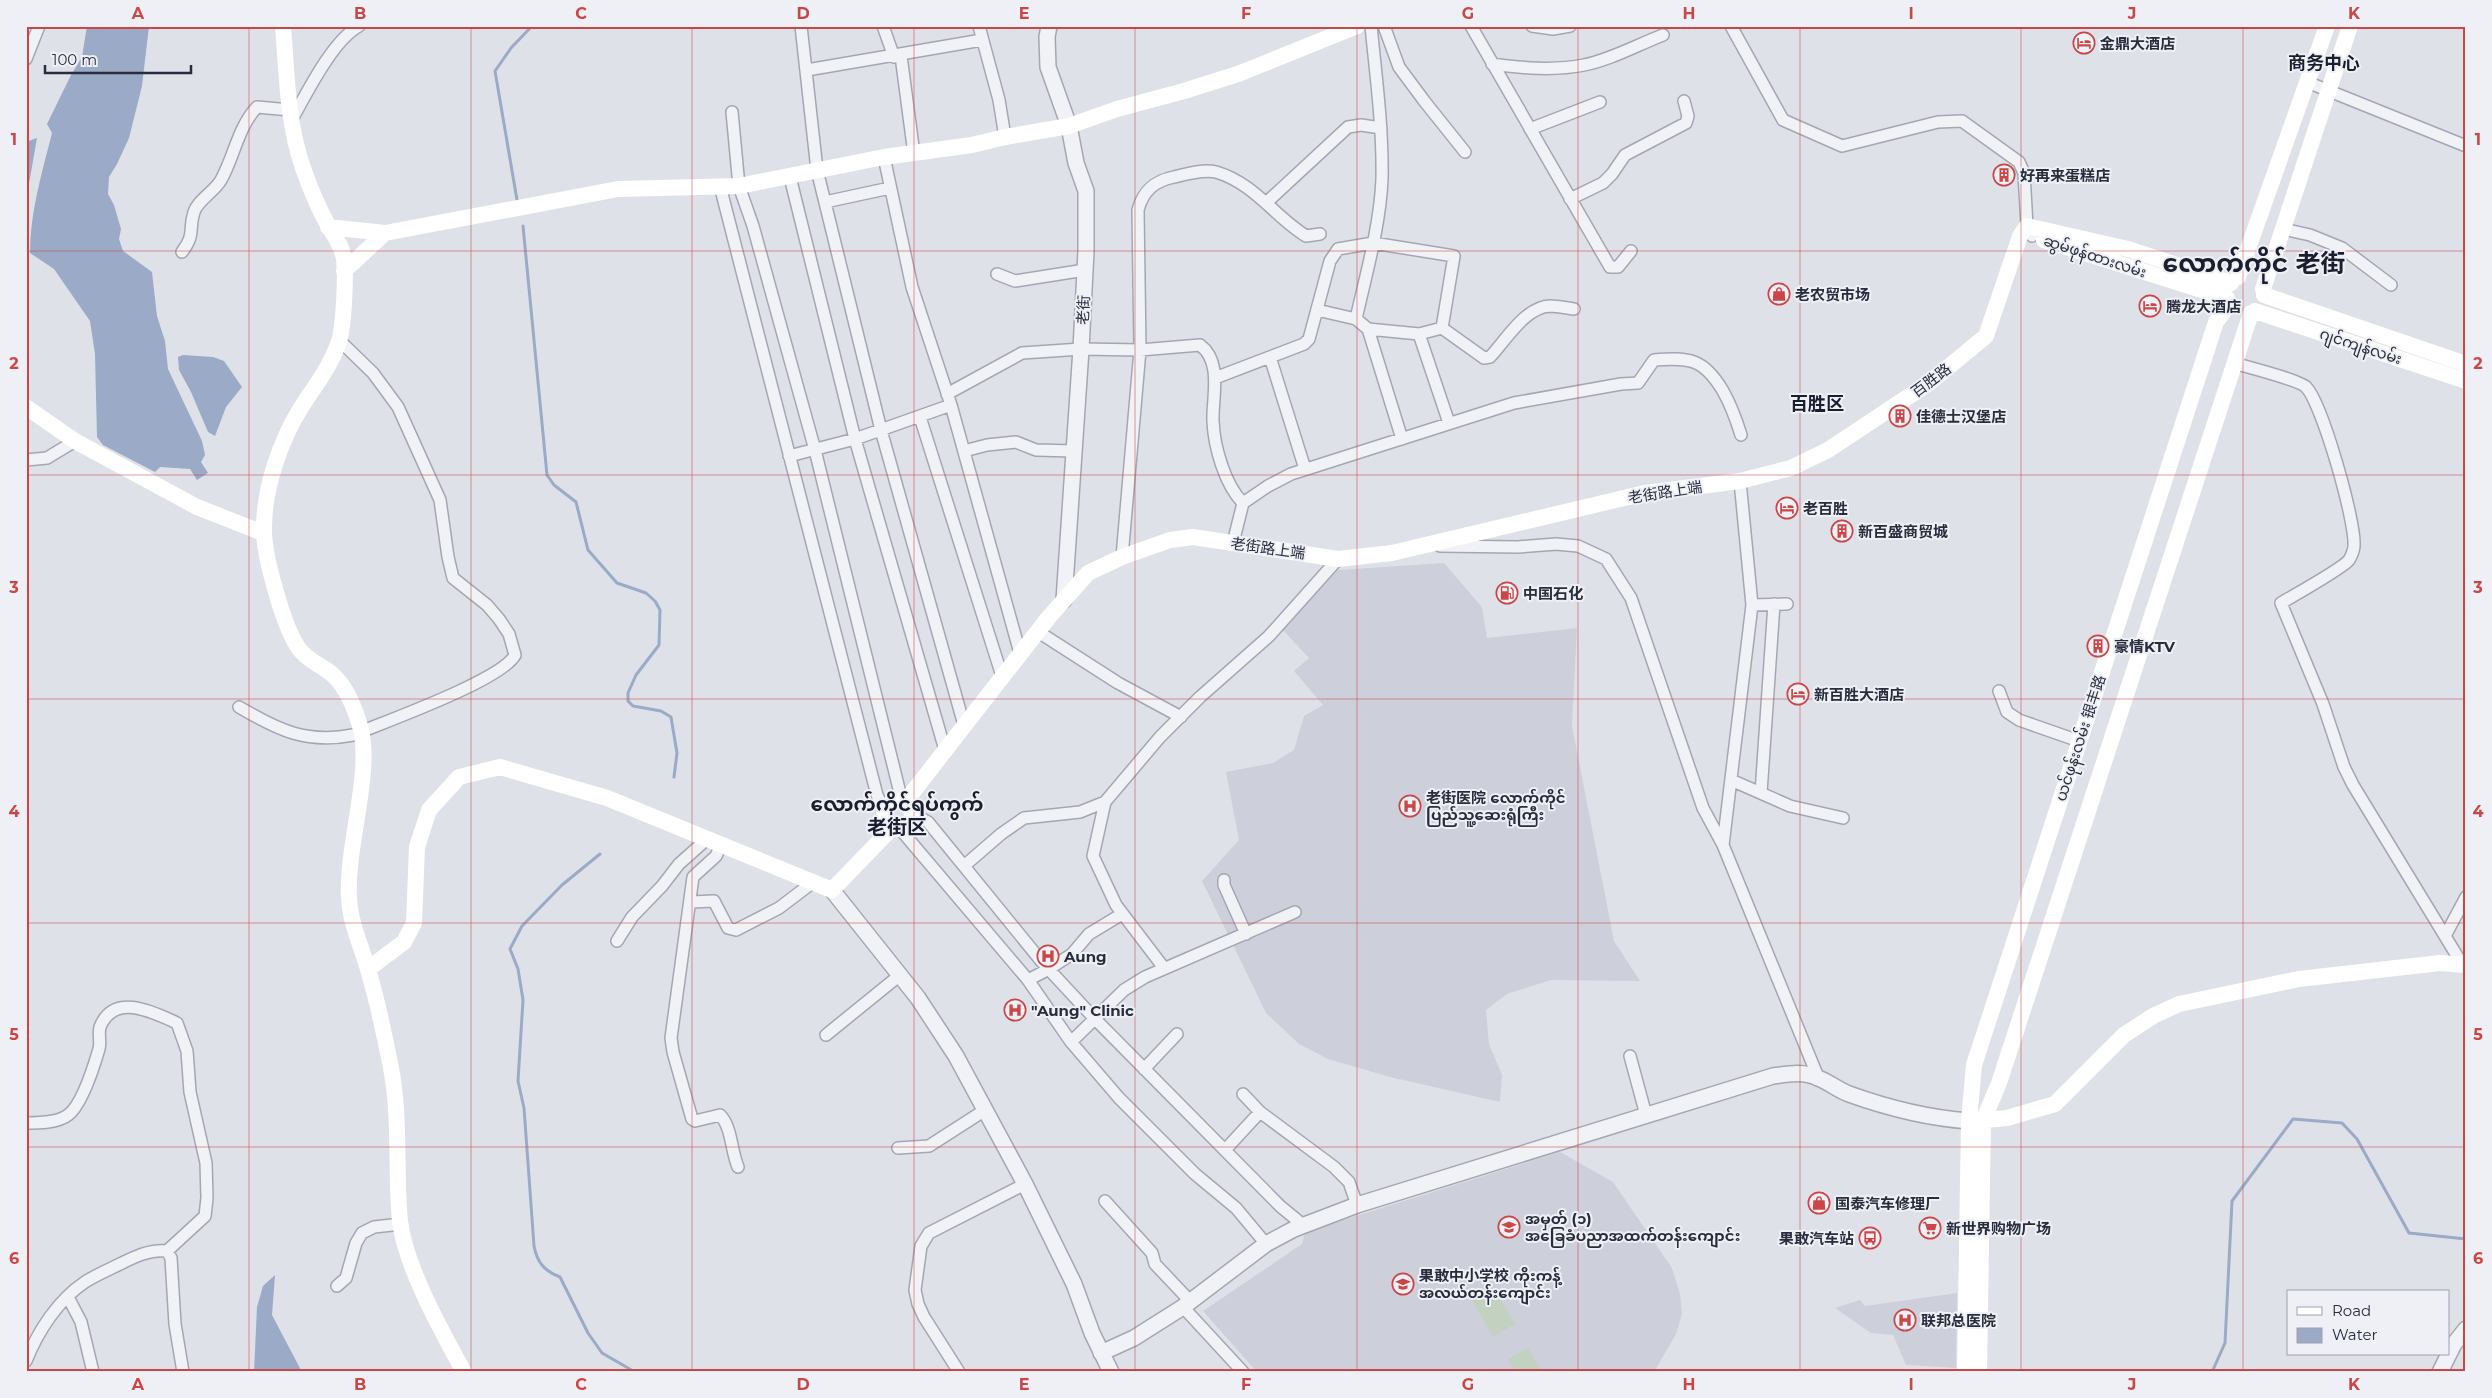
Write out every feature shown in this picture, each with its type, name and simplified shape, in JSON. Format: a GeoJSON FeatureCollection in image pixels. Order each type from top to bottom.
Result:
{"type":"FeatureCollection","features":[{"type":"Feature","properties":{"kind":"main road"},"geometry":{"type":"LineString","coordinates":[[283,26],[290,116],[301,162],[328,226],[341,245],[344,271],[340,341],[322,377],[300,409],[287,436],[268,494],[263,533],[284,622],[301,652],[334,675],[348,695],[362,731],[363,759],[352,839],[349,895],[358,945],[368,969],[393,1075],[400,1224],[411,1260],[436,1318],[464,1372]]}},
{"type":"Feature","properties":{"kind":"main road"},"geometry":{"type":"LineString","coordinates":[[328,226],[385,233],[618,189],[739,186],[884,157],[972,145],[1005,137],[1069,126],[1116,109],[1184,91],[1238,74],[1357,26]]}},
{"type":"Feature","properties":{"kind":"main road","name":"ယင်ဖုန်းလမ်း 银丰路"},"geometry":{"type":"LineString","coordinates":[[1976,1121],[1974,1065],[2216,322],[2231,290],[2326,26]]}},
{"type":"Feature","properties":{"kind":"main road"},"geometry":{"type":"LineString","coordinates":[[2264,292],[2256,279],[2244,276],[2231,290],[2238,312],[2253,312],[2263,301],[2283,230],[2350,26]]}},
{"type":"Feature","properties":{"kind":"main road"},"geometry":{"type":"LineString","coordinates":[[344,271],[385,233]]}},
{"type":"Feature","properties":{"kind":"main road","name":"ဆွမ်ဖုန်ထားလမ်း"},"geometry":{"type":"LineString","coordinates":[[2026,233],[2128,249],[2231,290]]}},
{"type":"Feature","properties":{"kind":"main road","name":"百胜路"},"geometry":{"type":"LineString","coordinates":[[1740,481],[1791,468],[1828,450],[1929,383],[1981,341],[1986,336],[2026,233]]}},
{"type":"Feature","properties":{"kind":"main road","name":"ဂျင်ကျန်လမ်း"},"geometry":{"type":"LineString","coordinates":[[2264,292],[2464,372]]}},
{"type":"Feature","properties":{"kind":"main road","name":"ယင်ဖုန်းလမ်း 银丰路"},"geometry":{"type":"LineString","coordinates":[[1976,1121],[2000,1083],[2234,363],[2253,312]]}},
{"type":"Feature","properties":{"kind":"main road","name":"ဂျင်ကျန်လမ်း"},"geometry":{"type":"LineString","coordinates":[[2253,312],[2464,372]]}},
{"type":"Feature","properties":{"kind":"main road"},"geometry":{"type":"LineString","coordinates":[[26,407],[76,441],[197,507],[263,533]]}},
{"type":"Feature","properties":{"kind":"main road","name":"老街路上端"},"geometry":{"type":"LineString","coordinates":[[906,805],[964,725],[1037,631],[1064,600],[1088,574],[1122,557],[1170,540],[1193,537],[1338,559],[1392,553],[1645,493],[1740,481]]}},
{"type":"Feature","properties":{"kind":"main road"},"geometry":{"type":"LineString","coordinates":[[368,969],[404,942],[414,923],[417,848],[429,810],[459,777],[500,767],[607,798],[832,890],[896,828],[910,821],[906,805],[891,802],[884,810],[885,820],[896,828]]}},
{"type":"Feature","properties":{"kind":"main road"},"geometry":{"type":"LineString","coordinates":[[1976,1121],[2007,1118],[2056,1104],[2124,1035],[2153,1016],[2179,1004],[2299,979],[2440,963],[2464,964]]}},
{"type":"Feature","properties":{"kind":"main road"},"geometry":{"type":"LineString","coordinates":[[1965,1372],[1976,1121]]}},
{"type":"Feature","properties":{"kind":"main road"},"geometry":{"type":"LineString","coordinates":[[1976,1121],[1980,1372]]}},
{"type":"Feature","properties":{"kind":"street"},"geometry":{"type":"LineString","coordinates":[[26,59],[39,26]]}},
{"type":"Feature","properties":{"kind":"street"},"geometry":{"type":"LineString","coordinates":[[182,252],[192,238],[194,211],[214,191],[222,178],[233,148],[252,112],[257,107],[290,116],[349,32],[359,26]]}},
{"type":"Feature","properties":{"kind":"street"},"geometry":{"type":"LineString","coordinates":[[801,26],[817,170],[881,430],[964,725]]}},
{"type":"Feature","properties":{"kind":"street"},"geometry":{"type":"LineString","coordinates":[[884,26],[898,56],[914,154]]}},
{"type":"Feature","properties":{"kind":"street"},"geometry":{"type":"LineString","coordinates":[[980,26],[982,40],[999,100],[1005,137]]}},
{"type":"Feature","properties":{"kind":"street","name":"老街"},"geometry":{"type":"LineString","coordinates":[[1050,26],[1047,37],[1048,67],[1069,126],[1076,163],[1086,191],[1082,349],[1064,600]]}},
{"type":"Feature","properties":{"kind":"street"},"geometry":{"type":"LineString","coordinates":[[1356,319],[1373,243],[1382,182],[1381,128],[1371,26]]}},
{"type":"Feature","properties":{"kind":"street"},"geometry":{"type":"LineString","coordinates":[[1384,26],[1399,66],[1424,102],[1465,152]]}},
{"type":"Feature","properties":{"kind":"street"},"geometry":{"type":"LineString","coordinates":[[1471,26],[1610,267],[1618,267],[1632,252]]}},
{"type":"Feature","properties":{"kind":"street"},"geometry":{"type":"LineString","coordinates":[[1532,26],[1553,29],[1570,26]]}},
{"type":"Feature","properties":{"kind":"street"},"geometry":{"type":"LineString","coordinates":[[1734,27],[1782,120],[1842,146],[1938,122],[1962,121],[2019,162],[2024,173],[2026,233]]}},
{"type":"Feature","properties":{"kind":"street"},"geometry":{"type":"LineString","coordinates":[[1492,64],[1529,68],[1558,68],[1586,64],[1663,35]]}},
{"type":"Feature","properties":{"kind":"street"},"geometry":{"type":"LineString","coordinates":[[807,70],[898,56],[982,40]]}},
{"type":"Feature","properties":{"kind":"street"},"geometry":{"type":"LineString","coordinates":[[2307,82],[2466,146]]}},
{"type":"Feature","properties":{"kind":"street"},"geometry":{"type":"LineString","coordinates":[[1570,199],[1603,183],[1612,174],[1625,155],[1686,123],[1688,116],[1684,101]]}},
{"type":"Feature","properties":{"kind":"street"},"geometry":{"type":"LineString","coordinates":[[1530,129],[1600,102]]}},
{"type":"Feature","properties":{"kind":"street"},"geometry":{"type":"LineString","coordinates":[[732,112],[739,186],[753,226],[815,450],[906,805],[928,822],[1049,969],[1095,1019],[1286,1211],[1304,1225]]}},
{"type":"Feature","properties":{"kind":"street"},"geometry":{"type":"LineString","coordinates":[[1267,202],[1348,127],[1361,125],[1381,128]]}},
{"type":"Feature","properties":{"kind":"street"},"geometry":{"type":"LineString","coordinates":[[884,157],[912,287],[949,400],[1020,653]]}},
{"type":"Feature","properties":{"kind":"street"},"geometry":{"type":"LineString","coordinates":[[1122,557],[1140,350],[1138,210],[1142,197],[1150,186],[1165,178],[1215,172],[1242,185],[1267,202],[1296,230],[1306,236],[1320,234]]}},
{"type":"Feature","properties":{"kind":"street"},"geometry":{"type":"LineString","coordinates":[[790,176],[854,439],[945,750]]}},
{"type":"Feature","properties":{"kind":"street"},"geometry":{"type":"LineString","coordinates":[[720,186],[877,795],[884,810]]}},
{"type":"Feature","properties":{"kind":"street"},"geometry":{"type":"LineString","coordinates":[[825,202],[890,188]]}},
{"type":"Feature","properties":{"kind":"street"},"geometry":{"type":"LineString","coordinates":[[2283,230],[2310,235],[2342,248],[2391,285]]}},
{"type":"Feature","properties":{"kind":"street"},"geometry":{"type":"LineString","coordinates":[[1215,378],[1304,344],[1309,339],[1333,253],[1338,249],[1373,243],[1454,256],[1442,328]]}},
{"type":"Feature","properties":{"kind":"street"},"geometry":{"type":"LineString","coordinates":[[997,274],[1015,280],[1085,270]]}},
{"type":"Feature","properties":{"kind":"street"},"geometry":{"type":"LineString","coordinates":[[1442,328],[1484,358],[1490,357],[1522,321],[1538,309],[1550,306],[1574,309]]}},
{"type":"Feature","properties":{"kind":"street"},"geometry":{"type":"LineString","coordinates":[[1317,310],[1356,319],[1368,329],[1402,440]]}},
{"type":"Feature","properties":{"kind":"street"},"geometry":{"type":"LineString","coordinates":[[1368,329],[1419,334],[1442,328]]}},
{"type":"Feature","properties":{"kind":"street"},"geometry":{"type":"LineString","coordinates":[[1419,334],[1449,423]]}},
{"type":"Feature","properties":{"kind":"street"},"geometry":{"type":"LineString","coordinates":[[239,707],[276,728],[302,736],[338,738],[362,731],[448,696],[507,666],[515,655],[509,634],[487,605],[453,578],[440,500],[398,407],[373,373],[340,341]]}},
{"type":"Feature","properties":{"kind":"street"},"geometry":{"type":"LineString","coordinates":[[789,456],[854,439],[920,417],[1022,353],[1082,349],[1140,350],[1200,346],[1210,356],[1215,378],[1213,423],[1218,447],[1235,495],[1243,502]]}},
{"type":"Feature","properties":{"kind":"street"},"geometry":{"type":"LineString","coordinates":[[1270,357],[1305,469]]}},
{"type":"Feature","properties":{"kind":"street"},"geometry":{"type":"LineString","coordinates":[[1233,543],[1243,502],[1268,486],[1305,469],[1402,440],[1514,403],[1620,384],[1638,383],[1654,360],[1675,359],[1702,365],[1712,372],[1734,410],[1741,435]]}},
{"type":"Feature","properties":{"kind":"street"},"geometry":{"type":"LineString","coordinates":[[2234,363],[2305,386],[2314,398],[2321,413],[2342,484],[2352,528],[2354,547],[2348,561],[2282,603],[2353,785],[2464,964]]}},
{"type":"Feature","properties":{"kind":"street"},"geometry":{"type":"LineString","coordinates":[[920,417],[1002,676]]}},
{"type":"Feature","properties":{"kind":"street"},"geometry":{"type":"LineString","coordinates":[[26,460],[47,458],[76,441]]}},
{"type":"Feature","properties":{"kind":"street"},"geometry":{"type":"LineString","coordinates":[[964,451],[987,445],[1016,442],[1036,450],[1074,451]]}},
{"type":"Feature","properties":{"kind":"street"},"geometry":{"type":"LineString","coordinates":[[1724,845],[1752,605],[1740,481]]}},
{"type":"Feature","properties":{"kind":"street"},"geometry":{"type":"LineString","coordinates":[[1424,546],[1518,547],[1556,544],[1578,546],[1606,559],[1631,598],[1703,808],[1724,845],[1818,1077]]}},
{"type":"Feature","properties":{"kind":"street"},"geometry":{"type":"LineString","coordinates":[[964,866],[1001,834],[1024,818],[1080,812],[1104,802],[1160,737],[1269,636],[1338,559]]}},
{"type":"Feature","properties":{"kind":"street"},"geometry":{"type":"LineString","coordinates":[[1761,793],[1774,604]]}},
{"type":"Feature","properties":{"kind":"street"},"geometry":{"type":"LineString","coordinates":[[1752,605],[1787,604]]}},
{"type":"Feature","properties":{"kind":"street"},"geometry":{"type":"LineString","coordinates":[[1037,631],[1124,687],[1181,717]]}},
{"type":"Feature","properties":{"kind":"street"},"geometry":{"type":"LineString","coordinates":[[1999,691],[2007,712],[2018,720],[2079,741]]}},
{"type":"Feature","properties":{"kind":"street"},"geometry":{"type":"LineString","coordinates":[[1731,780],[1790,806],[1843,818]]}},
{"type":"Feature","properties":{"kind":"street"},"geometry":{"type":"LineString","coordinates":[[1104,802],[1093,856],[1107,889],[1122,914],[1164,968]]}},
{"type":"Feature","properties":{"kind":"street"},"geometry":{"type":"LineString","coordinates":[[896,828],[1028,980],[1071,1042],[1119,1098],[1194,1174],[1236,1208],[1266,1244]]}},
{"type":"Feature","properties":{"kind":"street"},"geometry":{"type":"LineString","coordinates":[[617,941],[632,917],[662,886],[679,864],[714,842],[716,856],[693,878],[671,1038],[673,1052],[692,1119],[701,1121],[720,1115],[725,1120],[733,1156],[738,1167]]}},
{"type":"Feature","properties":{"kind":"street"},"geometry":{"type":"LineString","coordinates":[[1224,880],[1225,887],[1246,934]]}},
{"type":"Feature","properties":{"kind":"street"},"geometry":{"type":"LineString","coordinates":[[691,902],[714,901],[728,928],[736,930],[779,908],[812,883]]}},
{"type":"Feature","properties":{"kind":"street"},"geometry":{"type":"LineString","coordinates":[[832,890],[900,976],[956,1056],[1024,1184],[1074,1284],[1101,1353],[1111,1372]]}},
{"type":"Feature","properties":{"kind":"street"},"geometry":{"type":"LineString","coordinates":[[2445,936],[2466,897]]}},
{"type":"Feature","properties":{"kind":"street"},"geometry":{"type":"LineString","coordinates":[[1071,1042],[1124,990],[1164,968],[1295,912]]}},
{"type":"Feature","properties":{"kind":"street"},"geometry":{"type":"LineString","coordinates":[[1028,980],[1072,954],[1089,934],[1122,914]]}},
{"type":"Feature","properties":{"kind":"street"},"geometry":{"type":"LineString","coordinates":[[826,1035],[900,976]]}},
{"type":"Feature","properties":{"kind":"street"},"geometry":{"type":"LineString","coordinates":[[26,1123],[41,1123],[67,1116],[82,1096],[100,1048],[99,1029],[107,1014],[122,1007],[147,1009],[177,1023],[186,1051],[190,1092],[206,1163],[207,1198],[205,1216],[167,1251],[152,1251],[86,1281],[54,1312],[34,1341],[26,1361]]}},
{"type":"Feature","properties":{"kind":"street"},"geometry":{"type":"LineString","coordinates":[[1144,1069],[1177,1034]]}},
{"type":"Feature","properties":{"kind":"street"},"geometry":{"type":"LineString","coordinates":[[1630,1056],[1646,1115]]}},
{"type":"Feature","properties":{"kind":"street"},"geometry":{"type":"LineString","coordinates":[[1101,1353],[1134,1338],[1186,1304],[1266,1244],[1304,1225],[1357,1205],[1773,1076],[1797,1074],[1818,1077],[1847,1093],[1894,1109],[1939,1119],[1976,1121]]}},
{"type":"Feature","properties":{"kind":"street"},"geometry":{"type":"LineString","coordinates":[[1243,1094],[1260,1112],[1339,1172],[1349,1182],[1357,1205]]}},
{"type":"Feature","properties":{"kind":"street"},"geometry":{"type":"LineString","coordinates":[[898,1148],[929,1146],[985,1110]]}},
{"type":"Feature","properties":{"kind":"street"},"geometry":{"type":"LineString","coordinates":[[1225,1150],[1260,1112]]}},
{"type":"Feature","properties":{"kind":"street"},"geometry":{"type":"LineString","coordinates":[[959,1372],[918,1304],[915,1290],[921,1246],[929,1233],[1024,1184]]}},
{"type":"Feature","properties":{"kind":"street"},"geometry":{"type":"LineString","coordinates":[[1104,1201],[1152,1253],[1155,1264],[1243,1372]]}},
{"type":"Feature","properties":{"kind":"street"},"geometry":{"type":"LineString","coordinates":[[337,1286],[346,1278],[356,1243],[362,1233],[374,1227],[400,1224]]}},
{"type":"Feature","properties":{"kind":"street"},"geometry":{"type":"LineString","coordinates":[[167,1251],[171,1258],[175,1324],[183,1372]]}},
{"type":"Feature","properties":{"kind":"street"},"geometry":{"type":"LineString","coordinates":[[68,1297],[81,1322],[93,1372]]}},
{"type":"Feature","properties":{"kind":"street"},"geometry":{"type":"LineString","coordinates":[[2450,1352],[2466,1329]]}},
{"type":"Feature","properties":{"kind":"street"},"geometry":{"type":"LineString","coordinates":[[2440,1372],[2448,1356]]}},
{"type":"Feature","properties":{"kind":"shaded area","name":"老街医院 လောက်ကိုင် ပြည်သူ့ဆေးရုံကြီး"},"geometry":{"type":"Polygon","coordinates":[[[1444,563],[1482,607],[1487,638],[1577,628],[1572,726],[1614,941],[1640,981],[1551,980],[1507,994],[1486,1010],[1489,1044],[1502,1075],[1500,1102],[1390,1077],[1328,1059],[1299,1044],[1266,1013],[1202,881],[1239,840],[1226,772],[1273,763],[1294,750],[1304,716],[1323,705],[1294,671],[1309,658],[1281,628],[1338,570],[1444,563]]]}},
{"type":"Feature","properties":{"kind":"shaded area","name":"果敢中小学校 ကိုးကန့် အလယ်တန်းကျောင်း"},"geometry":{"type":"Polygon","coordinates":[[[1560,1152],[1613,1182],[1672,1268],[1680,1294],[1682,1314],[1676,1334],[1654,1372],[1257,1372],[1203,1311],[1302,1244],[1305,1232],[1560,1152]]]}},
{"type":"Feature","properties":{"kind":"shaded area","name":"联邦总医院"},"geometry":{"type":"Polygon","coordinates":[[[1957,1293],[1956,1368],[1906,1365],[1893,1335],[1871,1333],[1835,1308],[1860,1300],[1865,1306],[1957,1293]]]}},
{"type":"Feature","properties":{"kind":"green space"},"geometry":{"type":"Polygon","coordinates":[[[1493,1287],[1515,1324],[1493,1337],[1472,1300],[1493,1287]]]}},
{"type":"Feature","properties":{"kind":"green space"},"geometry":{"type":"Polygon","coordinates":[[[1528,1348],[1542,1372],[1515,1372],[1508,1359],[1528,1348]]]}},
{"type":"Feature","properties":{"kind":"water"},"geometry":{"type":"Polygon","coordinates":[[[87,26],[149,26],[142,86],[129,138],[109,177],[108,194],[114,205],[121,229],[119,239],[123,251],[152,272],[157,316],[165,341],[168,369],[202,441],[205,455],[201,462],[208,473],[197,480],[190,469],[160,467],[155,472],[103,445],[97,437],[95,354],[90,321],[54,269],[30,253],[34,208],[52,133],[47,124],[82,57],[87,26]]]}},
{"type":"Feature","properties":{"kind":"water"},"geometry":{"type":"Polygon","coordinates":[[[37,138],[26,201],[26,142],[37,138]]]}},
{"type":"Feature","properties":{"kind":"water"},"geometry":{"type":"Polygon","coordinates":[[[183,355],[213,357],[224,361],[242,387],[226,407],[215,436],[208,432],[191,392],[179,370],[178,357],[183,355]]]}},
{"type":"Feature","properties":{"kind":"water"},"geometry":{"type":"Polygon","coordinates":[[[275,1275],[272,1315],[302,1372],[254,1372],[257,1307],[263,1286],[275,1275]]]}},
{"type":"Feature","properties":{"kind":"waterway"},"geometry":{"type":"LineString","coordinates":[[517,200],[495,71],[511,48],[532,26]]}},
{"type":"Feature","properties":{"kind":"waterway"},"geometry":{"type":"LineString","coordinates":[[523,226],[547,475],[554,485],[576,502],[588,550],[617,583],[646,593],[655,601],[660,610],[659,645],[636,675],[628,693],[628,701],[633,706],[661,711],[671,717],[677,753],[674,777]]}},
{"type":"Feature","properties":{"kind":"waterway"},"geometry":{"type":"LineString","coordinates":[[600,854],[562,885],[522,926],[510,949],[518,969],[523,1000],[518,1081],[524,1108],[534,1246],[537,1257],[546,1269],[560,1277],[588,1333],[602,1353],[635,1372]]}},
{"type":"Feature","properties":{"kind":"waterway"},"geometry":{"type":"LineString","coordinates":[[2212,1372],[2225,1343],[2232,1201],[2293,1119],[2342,1123],[2357,1139],[2409,1233],[2466,1239]]}},
{"type":"Feature","properties":{"kind":"place","name":"金鼎大酒店"},"geometry":{"type":"Point","coordinates":[2084,43]}},
{"type":"Feature","properties":{"kind":"place","name":"好再来蛋糕店"},"geometry":{"type":"Point","coordinates":[2004,175]}},
{"type":"Feature","properties":{"kind":"place","name":"老农贸市场"},"geometry":{"type":"Point","coordinates":[1779,294]}},
{"type":"Feature","properties":{"kind":"place","name":"腾龙大酒店"},"geometry":{"type":"Point","coordinates":[2150,306]}},
{"type":"Feature","properties":{"kind":"place","name":"佳德士汉堡店"},"geometry":{"type":"Point","coordinates":[1900,416]}},
{"type":"Feature","properties":{"kind":"place","name":"老百胜"},"geometry":{"type":"Point","coordinates":[1787,508]}},
{"type":"Feature","properties":{"kind":"place","name":"新百盛商贸城"},"geometry":{"type":"Point","coordinates":[1842,531]}},
{"type":"Feature","properties":{"kind":"place","name":"中国石化"},"geometry":{"type":"Point","coordinates":[1507,593]}},
{"type":"Feature","properties":{"kind":"place","name":"豪情KTV"},"geometry":{"type":"Point","coordinates":[2098,646]}},
{"type":"Feature","properties":{"kind":"place","name":"新百胜大酒店"},"geometry":{"type":"Point","coordinates":[1798,694]}},
{"type":"Feature","properties":{"kind":"place","name":"老街医院 လောက်ကိုင် ပြည်သူ့ဆေးရုံကြီး"},"geometry":{"type":"Point","coordinates":[1410,806]}},
{"type":"Feature","properties":{"kind":"place","name":"Aung"},"geometry":{"type":"Point","coordinates":[1048,956]}},
{"type":"Feature","properties":{"kind":"place","name":"\"Aung\" Clinic"},"geometry":{"type":"Point","coordinates":[1015,1010]}},
{"type":"Feature","properties":{"kind":"place","name":"国泰汽车修理厂"},"geometry":{"type":"Point","coordinates":[1819,1203]}},
{"type":"Feature","properties":{"kind":"place","name":"အမှတ် (၁) အခြေခံပညာအထက်တန်းကျောင်း"},"geometry":{"type":"Point","coordinates":[1509,1227]}},
{"type":"Feature","properties":{"kind":"place","name":"新世界购物广场"},"geometry":{"type":"Point","coordinates":[1930,1228]}},
{"type":"Feature","properties":{"kind":"place","name":"果敢汽车站"},"geometry":{"type":"Point","coordinates":[1870,1238]}},
{"type":"Feature","properties":{"kind":"place","name":"果敢中小学校 ကိုးကန့် အလယ်တန်းကျောင်း"},"geometry":{"type":"Point","coordinates":[1403,1284]}},
{"type":"Feature","properties":{"kind":"place","name":"联邦总医院"},"geometry":{"type":"Point","coordinates":[1905,1320]}},
{"type":"Feature","properties":{"kind":"district","name":"商务中心"},"geometry":{"type":"Point","coordinates":[2324,63]}},
{"type":"Feature","properties":{"kind":"district","name":"လောက်ကိုင် 老街"},"geometry":{"type":"Point","coordinates":[2254,263]}},
{"type":"Feature","properties":{"kind":"district","name":"百胜区"},"geometry":{"type":"Point","coordinates":[1817,404]}},
{"type":"Feature","properties":{"kind":"district","name":"လောက်ကိုင်ရပ်ကွက် 老街区"},"geometry":{"type":"Point","coordinates":[897,816]}}]}
